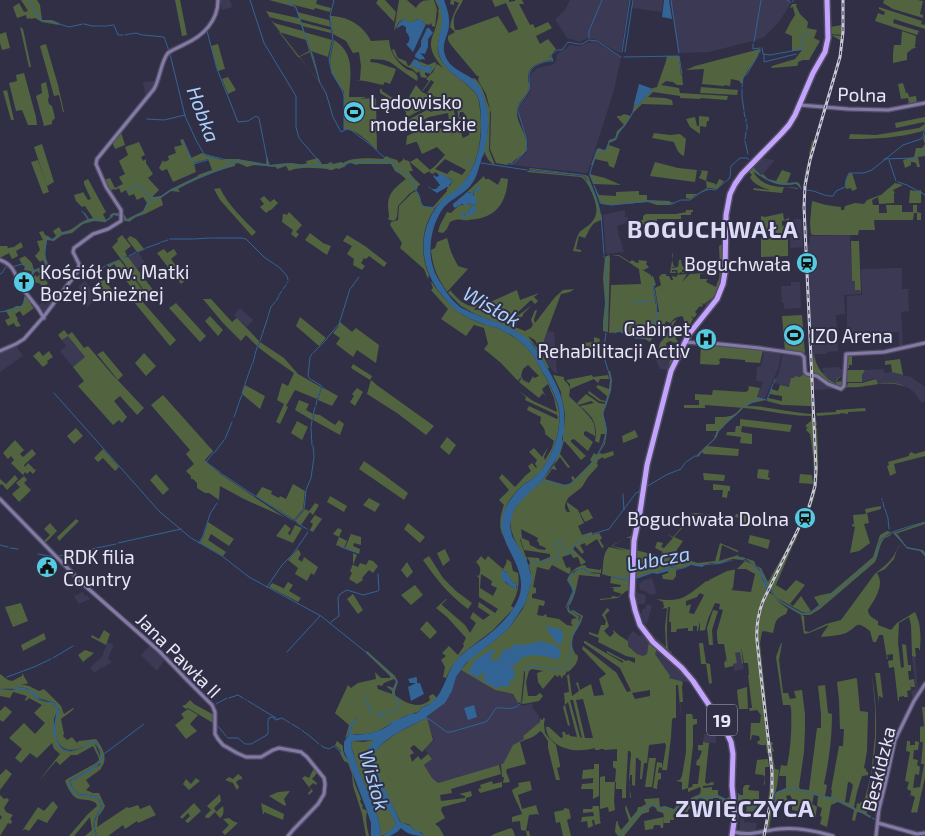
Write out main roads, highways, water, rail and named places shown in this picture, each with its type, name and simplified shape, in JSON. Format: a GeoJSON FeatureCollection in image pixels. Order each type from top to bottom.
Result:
{"type":"FeatureCollection","features":[{"type":"Feature","properties":{"kind":"highway","name":"19"},"geometry":{"type":"LineString","coordinates":[[733,834],[738,817],[734,787],[736,757],[729,732],[696,682],[682,667],[656,646],[643,629],[634,610],[632,591],[634,541],[647,466],[674,363],[697,323],[716,299],[723,284],[727,203],[732,189],[744,171],[789,125],[799,105],[826,48],[828,34],[827,0]]}},
{"type":"Feature","properties":{"kind":"water","name":"Wisłok"},"geometry":{"type":"Polygon","coordinates":[[[436,0],[444,0],[449,16],[449,26],[444,44],[445,55],[453,66],[473,79],[479,86],[487,109],[488,126],[484,154],[475,179],[468,188],[445,206],[437,219],[431,244],[433,267],[445,290],[460,307],[513,329],[532,344],[549,371],[560,394],[564,407],[565,432],[559,455],[543,479],[518,504],[511,520],[512,536],[527,561],[532,578],[525,604],[509,628],[466,663],[456,677],[452,691],[445,703],[427,718],[392,736],[384,742],[374,756],[373,763],[400,822],[411,826],[413,830],[419,831],[424,836],[411,834],[401,828],[390,836],[383,836],[396,823],[379,793],[367,763],[366,756],[368,750],[375,740],[352,741],[351,746],[380,828],[381,836],[371,836],[371,823],[344,751],[344,742],[349,734],[350,726],[353,721],[359,718],[352,726],[351,734],[367,734],[383,729],[392,723],[372,713],[379,714],[392,722],[414,714],[420,711],[421,708],[429,705],[439,695],[456,661],[467,650],[493,631],[510,614],[518,600],[521,586],[518,568],[503,536],[502,518],[505,509],[513,497],[522,486],[537,475],[547,461],[555,444],[560,417],[550,385],[528,349],[510,334],[464,316],[454,309],[435,285],[426,266],[424,245],[427,224],[443,199],[466,179],[477,157],[481,132],[481,110],[477,95],[447,68],[440,57],[438,43],[442,15],[436,0]]]}},
{"type":"Feature","properties":{"kind":"water"},"geometry":{"type":"Polygon","coordinates":[[[664,0],[669,0],[672,19],[662,17],[664,0]]]}},
{"type":"Feature","properties":{"kind":"water"},"geometry":{"type":"Polygon","coordinates":[[[404,19],[410,23],[419,19],[426,24],[413,52],[406,44],[409,42],[409,36],[406,32],[406,27],[402,25],[396,29],[404,19]]]}},
{"type":"Feature","properties":{"kind":"water"},"geometry":{"type":"Polygon","coordinates":[[[427,28],[433,33],[428,39],[428,47],[425,54],[420,53],[425,60],[420,60],[415,55],[421,46],[421,41],[427,28]]]}},
{"type":"Feature","properties":{"kind":"water"},"geometry":{"type":"Polygon","coordinates":[[[414,60],[417,60],[421,65],[427,67],[429,65],[433,68],[428,73],[424,72],[426,69],[424,68],[422,72],[420,71],[421,68],[419,69],[411,65],[414,60]]]}},
{"type":"Feature","properties":{"kind":"water"},"geometry":{"type":"Polygon","coordinates":[[[639,84],[653,89],[637,106],[634,104],[639,84]]]}},
{"type":"Feature","properties":{"kind":"water"},"geometry":{"type":"Polygon","coordinates":[[[438,174],[442,174],[453,181],[449,187],[437,193],[431,189],[436,189],[440,185],[433,176],[439,176],[438,174]]]}},
{"type":"Feature","properties":{"kind":"water"},"geometry":{"type":"Polygon","coordinates":[[[478,186],[480,190],[474,191],[473,195],[476,196],[476,202],[478,203],[473,206],[473,208],[476,206],[476,211],[471,216],[463,214],[466,218],[463,218],[462,212],[467,213],[472,205],[469,203],[467,206],[462,204],[455,208],[453,204],[467,192],[471,193],[478,186]]]}},
{"type":"Feature","properties":{"kind":"water"},"geometry":{"type":"Polygon","coordinates":[[[743,559],[750,562],[760,570],[766,581],[765,584],[769,587],[767,589],[758,571],[747,561],[736,560],[743,559]]]}},
{"type":"Feature","properties":{"kind":"water"},"geometry":{"type":"Polygon","coordinates":[[[732,561],[702,567],[691,565],[685,568],[677,570],[674,567],[657,574],[653,573],[630,581],[602,574],[630,579],[674,566],[678,569],[686,567],[688,564],[702,565],[732,561]]]}},
{"type":"Feature","properties":{"kind":"water"},"geometry":{"type":"Polygon","coordinates":[[[501,570],[507,573],[512,582],[517,584],[516,589],[502,580],[501,570]]]}},
{"type":"Feature","properties":{"kind":"water"},"geometry":{"type":"Polygon","coordinates":[[[575,572],[569,578],[575,592],[569,605],[573,592],[568,578],[575,572]]]}},
{"type":"Feature","properties":{"kind":"water"},"geometry":{"type":"Polygon","coordinates":[[[547,626],[562,630],[563,638],[561,644],[558,644],[553,638],[547,626]]]}},
{"type":"Feature","properties":{"kind":"water"},"geometry":{"type":"Polygon","coordinates":[[[543,641],[559,648],[561,654],[558,660],[534,655],[523,658],[516,665],[510,666],[514,669],[515,676],[512,680],[509,680],[510,684],[508,687],[496,688],[485,682],[483,678],[486,673],[479,674],[479,678],[468,672],[475,660],[493,649],[495,652],[491,655],[491,660],[495,662],[497,658],[502,665],[499,657],[502,654],[502,650],[510,649],[513,645],[543,641]]]}},
{"type":"Feature","properties":{"kind":"water"},"geometry":{"type":"Polygon","coordinates":[[[416,677],[417,683],[420,683],[424,694],[411,701],[408,687],[416,683],[410,683],[408,679],[416,677]]]}},
{"type":"Feature","properties":{"kind":"water"},"geometry":{"type":"Polygon","coordinates":[[[17,687],[28,689],[43,701],[52,702],[57,705],[59,714],[56,723],[56,734],[62,748],[70,751],[94,741],[99,749],[93,742],[74,751],[69,752],[61,749],[53,732],[57,708],[38,699],[28,690],[11,689],[17,687]]]}},
{"type":"Feature","properties":{"kind":"water"},"geometry":{"type":"Polygon","coordinates":[[[474,705],[477,717],[468,720],[464,708],[474,705]]]}},
{"type":"Feature","properties":{"kind":"water"},"geometry":{"type":"Polygon","coordinates":[[[99,750],[102,757],[101,763],[70,783],[78,794],[94,796],[100,800],[102,809],[95,822],[96,836],[94,825],[96,815],[101,808],[99,801],[95,798],[76,794],[68,783],[98,764],[99,750]]]}},
{"type":"Feature","properties":{"kind":"waterway","name":"Hobka"},"geometry":{"type":"LineString","coordinates":[[28,0],[41,20],[69,27],[83,24]]}},
{"type":"Feature","properties":{"kind":"waterway"},"geometry":{"type":"LineString","coordinates":[[250,0],[264,43],[296,96],[296,127],[299,138],[320,165]]}},
{"type":"Feature","properties":{"kind":"waterway"},"geometry":{"type":"LineString","coordinates":[[288,0],[290,4],[296,7],[320,83],[326,93],[333,117],[341,132],[347,129],[351,130],[387,160]]}},
{"type":"Feature","properties":{"kind":"waterway"},"geometry":{"type":"LineString","coordinates":[[334,0],[330,16],[333,40],[329,60],[332,73],[344,96]]}},
{"type":"Feature","properties":{"kind":"waterway"},"geometry":{"type":"LineString","coordinates":[[589,38],[589,31],[602,0]]}},
{"type":"Feature","properties":{"kind":"waterway"},"geometry":{"type":"LineString","coordinates":[[622,52],[630,0]]}},
{"type":"Feature","properties":{"kind":"waterway"},"geometry":{"type":"LineString","coordinates":[[625,52],[633,0]]}},
{"type":"Feature","properties":{"kind":"waterway"},"geometry":{"type":"LineString","coordinates":[[671,0],[679,53]]}},
{"type":"Feature","properties":{"kind":"waterway"},"geometry":{"type":"LineString","coordinates":[[754,42],[761,0]]}},
{"type":"Feature","properties":{"kind":"waterway","name":"Hobka"},"geometry":{"type":"LineString","coordinates":[[84,24],[98,26]]}},
{"type":"Feature","properties":{"kind":"waterway","name":"Hobka"},"geometry":{"type":"LineString","coordinates":[[106,26],[113,25]]}},
{"type":"Feature","properties":{"kind":"waterway","name":"Hobka"},"geometry":{"type":"LineString","coordinates":[[114,25],[118,35],[123,35]]}},
{"type":"Feature","properties":{"kind":"waterway","name":"Hobka"},"geometry":{"type":"LineString","coordinates":[[99,26],[105,26]]}},
{"type":"Feature","properties":{"kind":"waterway"},"geometry":{"type":"LineString","coordinates":[[207,31],[217,69],[238,122],[248,121],[256,116],[259,118],[268,164]]}},
{"type":"Feature","properties":{"kind":"waterway"},"geometry":{"type":"LineString","coordinates":[[804,36],[809,32]]}},
{"type":"Feature","properties":{"kind":"waterway","name":"Hobka"},"geometry":{"type":"LineString","coordinates":[[125,35],[129,34]]}},
{"type":"Feature","properties":{"kind":"waterway","name":"Hobka"},"geometry":{"type":"LineString","coordinates":[[130,34],[142,35]]}},
{"type":"Feature","properties":{"kind":"waterway","name":"Hobka"},"geometry":{"type":"LineString","coordinates":[[143,35],[164,37],[169,51]]}},
{"type":"Feature","properties":{"kind":"waterway"},"geometry":{"type":"LineString","coordinates":[[762,48],[763,54],[770,55],[803,49],[801,38]]}},
{"type":"Feature","properties":{"kind":"waterway"},"geometry":{"type":"LineString","coordinates":[[508,164],[513,164],[527,150],[526,137],[518,108],[530,89],[529,77],[531,69],[541,63],[553,61],[551,55],[557,50],[562,50],[568,42],[582,44],[589,40],[597,41],[621,57]]}},
{"type":"Feature","properties":{"kind":"waterway"},"geometry":{"type":"LineString","coordinates":[[753,44],[753,49],[760,48]]}},
{"type":"Feature","properties":{"kind":"waterway"},"geometry":{"type":"LineString","coordinates":[[742,87],[743,77],[747,74],[758,52],[760,52]]}},
{"type":"Feature","properties":{"kind":"waterway","name":"Hobka"},"geometry":{"type":"LineString","coordinates":[[170,54],[185,116],[204,154],[233,163]]}},
{"type":"Feature","properties":{"kind":"waterway"},"geometry":{"type":"LineString","coordinates":[[764,54],[764,62],[796,54]]}},
{"type":"Feature","properties":{"kind":"waterway"},"geometry":{"type":"LineString","coordinates":[[624,57],[679,56],[682,74]]}},
{"type":"Feature","properties":{"kind":"waterway"},"geometry":{"type":"LineString","coordinates":[[742,89],[744,110]]}},
{"type":"Feature","properties":{"kind":"waterway"},"geometry":{"type":"LineString","coordinates":[[344,96],[344,130]]}},
{"type":"Feature","properties":{"kind":"waterway"},"geometry":{"type":"LineString","coordinates":[[594,183],[590,173],[597,150],[604,151],[607,149],[609,142],[616,139],[634,108]]}},
{"type":"Feature","properties":{"kind":"waterway"},"geometry":{"type":"LineString","coordinates":[[744,112],[745,117]]}},
{"type":"Feature","properties":{"kind":"waterway"},"geometry":{"type":"LineString","coordinates":[[147,119],[164,120],[185,115]]}},
{"type":"Feature","properties":{"kind":"waterway"},"geometry":{"type":"LineString","coordinates":[[747,124],[747,130]]}},
{"type":"Feature","properties":{"kind":"waterway"},"geometry":{"type":"LineString","coordinates":[[807,190],[833,196],[836,191],[845,187],[849,173],[864,173],[872,170],[903,145],[921,139],[925,128]]}},
{"type":"Feature","properties":{"kind":"waterway"},"geometry":{"type":"LineString","coordinates":[[745,139],[746,132]]}},
{"type":"Feature","properties":{"kind":"waterway"},"geometry":{"type":"LineString","coordinates":[[183,140],[194,164],[214,158]]}},
{"type":"Feature","properties":{"kind":"waterway"},"geometry":{"type":"LineString","coordinates":[[745,141],[748,154]]}},
{"type":"Feature","properties":{"kind":"waterway"},"geometry":{"type":"LineString","coordinates":[[884,159],[915,158],[925,150]]}},
{"type":"Feature","properties":{"kind":"waterway"},"geometry":{"type":"LineString","coordinates":[[600,203],[611,205],[651,201],[674,203],[681,200],[690,200],[705,191],[715,190],[729,179],[731,166],[740,158],[747,158],[749,160]]}},
{"type":"Feature","properties":{"kind":"waterway"},"geometry":{"type":"LineString","coordinates":[[467,159],[472,166]]}},
{"type":"Feature","properties":{"kind":"waterway"},"geometry":{"type":"LineString","coordinates":[[72,231],[91,220],[95,219],[105,222],[114,213],[117,215],[123,214],[127,221],[130,221],[143,213],[148,202],[153,199],[239,160],[246,163],[252,162],[271,166],[291,164],[299,168],[312,165],[343,166],[351,162],[392,161],[396,170],[406,173],[411,182],[416,185],[416,192],[421,204],[425,207],[435,208]]}},
{"type":"Feature","properties":{"kind":"waterway"},"geometry":{"type":"LineString","coordinates":[[889,160],[896,181]]}},
{"type":"Feature","properties":{"kind":"waterway"},"geometry":{"type":"LineString","coordinates":[[481,163],[527,170]]}},
{"type":"Feature","properties":{"kind":"waterway"},"geometry":{"type":"LineString","coordinates":[[752,168],[759,175],[769,180],[779,184],[797,183],[801,189]]}},
{"type":"Feature","properties":{"kind":"waterway"},"geometry":{"type":"LineString","coordinates":[[529,170],[582,175],[588,180],[597,200]]}},
{"type":"Feature","properties":{"kind":"waterway"},"geometry":{"type":"LineString","coordinates":[[898,182],[925,195]]}},
{"type":"Feature","properties":{"kind":"waterway"},"geometry":{"type":"LineString","coordinates":[[127,192],[139,184],[147,195],[150,194],[152,198]]}},
{"type":"Feature","properties":{"kind":"waterway"},"geometry":{"type":"LineString","coordinates":[[594,185],[600,202]]}},
{"type":"Feature","properties":{"kind":"waterway"},"geometry":{"type":"LineString","coordinates":[[598,204],[600,212]]}},
{"type":"Feature","properties":{"kind":"waterway"},"geometry":{"type":"LineString","coordinates":[[82,211],[89,220]]}},
{"type":"Feature","properties":{"kind":"waterway"},"geometry":{"type":"LineString","coordinates":[[601,214],[604,254]]}},
{"type":"Feature","properties":{"kind":"waterway"},"geometry":{"type":"LineString","coordinates":[[27,291],[34,271],[47,264],[45,254],[47,238],[53,240],[60,234],[70,232]]}},
{"type":"Feature","properties":{"kind":"waterway"},"geometry":{"type":"LineString","coordinates":[[194,239],[209,238]]}},
{"type":"Feature","properties":{"kind":"waterway"},"geometry":{"type":"LineString","coordinates":[[210,238],[246,239],[264,257],[280,268],[288,280]]}},
{"type":"Feature","properties":{"kind":"waterway"},"geometry":{"type":"LineString","coordinates":[[170,239],[193,239]]}},
{"type":"Feature","properties":{"kind":"waterway"},"geometry":{"type":"LineString","coordinates":[[161,242],[168,240]]}},
{"type":"Feature","properties":{"kind":"waterway"},"geometry":{"type":"LineString","coordinates":[[146,248],[160,243]]}},
{"type":"Feature","properties":{"kind":"waterway"},"geometry":{"type":"LineString","coordinates":[[138,252],[145,249]]}},
{"type":"Feature","properties":{"kind":"waterway"},"geometry":{"type":"LineString","coordinates":[[129,256],[136,252]]}},
{"type":"Feature","properties":{"kind":"waterway"},"geometry":{"type":"LineString","coordinates":[[121,259],[127,257]]}},
{"type":"Feature","properties":{"kind":"waterway"},"geometry":{"type":"LineString","coordinates":[[606,258],[608,259],[606,331]]}},
{"type":"Feature","properties":{"kind":"waterway"},"geometry":{"type":"LineString","coordinates":[[107,265],[119,260]]}},
{"type":"Feature","properties":{"kind":"waterway"},"geometry":{"type":"LineString","coordinates":[[12,267],[22,264],[32,268],[34,271]]}},
{"type":"Feature","properties":{"kind":"waterway"},"geometry":{"type":"LineString","coordinates":[[0,274],[7,265]]}},
{"type":"Feature","properties":{"kind":"waterway"},"geometry":{"type":"LineString","coordinates":[[87,279],[105,266]]}},
{"type":"Feature","properties":{"kind":"waterway"},"geometry":{"type":"LineString","coordinates":[[351,288],[359,277]]}},
{"type":"Feature","properties":{"kind":"waterway"},"geometry":{"type":"LineString","coordinates":[[614,333],[619,331],[635,338],[647,338],[654,324],[657,312],[653,283]]}},
{"type":"Feature","properties":{"kind":"waterway"},"geometry":{"type":"LineString","coordinates":[[283,289],[286,285]]}},
{"type":"Feature","properties":{"kind":"waterway"},"geometry":{"type":"LineString","coordinates":[[327,338],[339,324],[350,289]]}},
{"type":"Feature","properties":{"kind":"waterway"},"geometry":{"type":"LineString","coordinates":[[279,295],[282,291]]}},
{"type":"Feature","properties":{"kind":"waterway"},"geometry":{"type":"LineString","coordinates":[[0,312],[21,307],[27,295]]}},
{"type":"Feature","properties":{"kind":"waterway"},"geometry":{"type":"LineString","coordinates":[[276,301],[279,296]]}},
{"type":"Feature","properties":{"kind":"waterway"},"geometry":{"type":"LineString","coordinates":[[633,302],[654,301]]}},
{"type":"Feature","properties":{"kind":"waterway"},"geometry":{"type":"LineString","coordinates":[[268,316],[275,302]]}},
{"type":"Feature","properties":{"kind":"waterway"},"geometry":{"type":"LineString","coordinates":[[260,341],[268,317]]}},
{"type":"Feature","properties":{"kind":"waterway"},"geometry":{"type":"LineString","coordinates":[[606,333],[603,354],[608,370]]}},
{"type":"Feature","properties":{"kind":"waterway"},"geometry":{"type":"LineString","coordinates":[[313,353],[327,339]]}},
{"type":"Feature","properties":{"kind":"waterway"},"geometry":{"type":"LineString","coordinates":[[255,354],[259,342]]}},
{"type":"Feature","properties":{"kind":"waterway"},"geometry":{"type":"LineString","coordinates":[[311,380],[308,376],[312,354]]}},
{"type":"Feature","properties":{"kind":"waterway"},"geometry":{"type":"LineString","coordinates":[[253,363],[255,355]]}},
{"type":"Feature","properties":{"kind":"waterway"},"geometry":{"type":"LineString","coordinates":[[245,384],[252,364]]}},
{"type":"Feature","properties":{"kind":"waterway"},"geometry":{"type":"LineString","coordinates":[[538,484],[544,482],[562,485],[570,484],[593,461],[605,438],[606,426],[603,412],[610,388],[609,371]]}},
{"type":"Feature","properties":{"kind":"waterway"},"geometry":{"type":"LineString","coordinates":[[774,383],[775,379]]}},
{"type":"Feature","properties":{"kind":"waterway"},"geometry":{"type":"LineString","coordinates":[[312,380],[322,386]]}},
{"type":"Feature","properties":{"kind":"waterway"},"geometry":{"type":"LineString","coordinates":[[767,400],[773,384]]}},
{"type":"Feature","properties":{"kind":"waterway"},"geometry":{"type":"LineString","coordinates":[[242,393],[245,385]]}},
{"type":"Feature","properties":{"kind":"waterway"},"geometry":{"type":"LineString","coordinates":[[318,398],[321,387]]}},
{"type":"Feature","properties":{"kind":"waterway"},"geometry":{"type":"LineString","coordinates":[[54,393],[160,512],[191,538],[222,556],[249,577],[321,616],[377,661],[397,681],[394,692],[395,698],[399,702],[397,710],[377,714]]}},
{"type":"Feature","properties":{"kind":"waterway"},"geometry":{"type":"LineString","coordinates":[[239,402],[242,395]]}},
{"type":"Feature","properties":{"kind":"waterway"},"geometry":{"type":"LineString","coordinates":[[743,407],[759,398],[766,400]]}},
{"type":"Feature","properties":{"kind":"waterway"},"geometry":{"type":"LineString","coordinates":[[316,405],[317,400]]}},
{"type":"Feature","properties":{"kind":"waterway"},"geometry":{"type":"LineString","coordinates":[[236,411],[239,403]]}},
{"type":"Feature","properties":{"kind":"waterway"},"geometry":{"type":"LineString","coordinates":[[312,420],[315,407]]}},
{"type":"Feature","properties":{"kind":"waterway"},"geometry":{"type":"LineString","coordinates":[[738,413],[742,409]]}},
{"type":"Feature","properties":{"kind":"waterway"},"geometry":{"type":"LineString","coordinates":[[234,417],[236,412]]}},
{"type":"Feature","properties":{"kind":"waterway"},"geometry":{"type":"LineString","coordinates":[[725,424],[737,414]]}},
{"type":"Feature","properties":{"kind":"waterway"},"geometry":{"type":"LineString","coordinates":[[311,427],[312,421]]}},
{"type":"Feature","properties":{"kind":"waterway"},"geometry":{"type":"LineString","coordinates":[[225,439],[232,422]]}},
{"type":"Feature","properties":{"kind":"waterway"},"geometry":{"type":"LineString","coordinates":[[686,462],[698,456],[724,426]]}},
{"type":"Feature","properties":{"kind":"waterway"},"geometry":{"type":"LineString","coordinates":[[311,428],[312,445]]}},
{"type":"Feature","properties":{"kind":"waterway"},"geometry":{"type":"LineString","coordinates":[[215,452],[224,440]]}},
{"type":"Feature","properties":{"kind":"waterway"},"geometry":{"type":"LineString","coordinates":[[313,446],[314,456]]}},
{"type":"Feature","properties":{"kind":"waterway"},"geometry":{"type":"LineString","coordinates":[[214,452],[206,462],[221,473]]}},
{"type":"Feature","properties":{"kind":"waterway"},"geometry":{"type":"LineString","coordinates":[[306,490],[311,478],[314,457]]}},
{"type":"Feature","properties":{"kind":"waterway"},"geometry":{"type":"LineString","coordinates":[[646,487],[666,475],[681,469],[685,463]]}},
{"type":"Feature","properties":{"kind":"waterway"},"geometry":{"type":"LineString","coordinates":[[222,474],[255,496]]}},
{"type":"Feature","properties":{"kind":"waterway"},"geometry":{"type":"LineString","coordinates":[[294,521],[304,509],[306,491]]}},
{"type":"Feature","properties":{"kind":"waterway"},"geometry":{"type":"LineString","coordinates":[[527,566],[550,559],[556,561],[559,553],[556,549],[556,542],[560,541],[565,553],[568,554],[572,552],[574,545],[580,542],[583,537],[609,529],[636,493],[641,491]]}},
{"type":"Feature","properties":{"kind":"waterway"},"geometry":{"type":"LineString","coordinates":[[623,494],[624,510]]}},
{"type":"Feature","properties":{"kind":"waterway"},"geometry":{"type":"LineString","coordinates":[[256,496],[292,520]]}},
{"type":"Feature","properties":{"kind":"waterway"},"geometry":{"type":"LineString","coordinates":[[883,502],[884,508]]}},
{"type":"Feature","properties":{"kind":"waterway"},"geometry":{"type":"LineString","coordinates":[[199,543],[210,514],[217,503]]}},
{"type":"Feature","properties":{"kind":"waterway"},"geometry":{"type":"LineString","coordinates":[[885,509],[889,529]]}},
{"type":"Feature","properties":{"kind":"waterway","name":"Lubcza"},"geometry":{"type":"LineString","coordinates":[[768,588],[778,599],[787,605],[801,613],[809,613],[874,559],[880,542],[884,537],[901,529],[925,522]]}},
{"type":"Feature","properties":{"kind":"waterway"},"geometry":{"type":"LineString","coordinates":[[297,523],[307,529]]}},
{"type":"Feature","properties":{"kind":"waterway"},"geometry":{"type":"LineString","coordinates":[[118,543],[181,529]]}},
{"type":"Feature","properties":{"kind":"waterway"},"geometry":{"type":"LineString","coordinates":[[267,587],[308,532]]}},
{"type":"Feature","properties":{"kind":"waterway"},"geometry":{"type":"LineString","coordinates":[[895,533],[907,548],[923,551],[925,555]]}},
{"type":"Feature","properties":{"kind":"waterway"},"geometry":{"type":"LineString","coordinates":[[59,556],[116,544]]}},
{"type":"Feature","properties":{"kind":"waterway"},"geometry":{"type":"LineString","coordinates":[[0,545],[8,547]]}},
{"type":"Feature","properties":{"kind":"waterway"},"geometry":{"type":"LineString","coordinates":[[341,547],[358,553]]}},
{"type":"Feature","properties":{"kind":"waterway"},"geometry":{"type":"LineString","coordinates":[[10,548],[18,549]]}},
{"type":"Feature","properties":{"kind":"waterway"},"geometry":{"type":"LineString","coordinates":[[38,554],[55,557]]}},
{"type":"Feature","properties":{"kind":"waterway"},"geometry":{"type":"LineString","coordinates":[[331,622],[339,616],[338,598],[340,594],[347,590],[363,595],[378,591],[378,574]]}},
{"type":"Feature","properties":{"kind":"waterway","name":"Lubcza"},"geometry":{"type":"LineString","coordinates":[[525,671],[526,668],[531,666],[557,670],[566,667],[573,636],[580,620],[577,615],[569,610],[568,604]]}},
{"type":"Feature","properties":{"kind":"waterway"},"geometry":{"type":"LineString","coordinates":[[287,652],[320,616]]}},
{"type":"Feature","properties":{"kind":"waterway"},"geometry":{"type":"LineString","coordinates":[[53,658],[73,646]]}},
{"type":"Feature","properties":{"kind":"waterway"},"geometry":{"type":"LineString","coordinates":[[7,677],[51,659]]}},
{"type":"Feature","properties":{"kind":"waterway"},"geometry":{"type":"LineString","coordinates":[[229,698],[238,695],[243,698]]}},
{"type":"Feature","properties":{"kind":"waterway"},"geometry":{"type":"LineString","coordinates":[[366,696],[366,704],[370,705],[370,713]]}},
{"type":"Feature","properties":{"kind":"waterway"},"geometry":{"type":"LineString","coordinates":[[216,704],[227,698]]}},
{"type":"Feature","properties":{"kind":"waterway"},"geometry":{"type":"LineString","coordinates":[[248,701],[276,718]]}},
{"type":"Feature","properties":{"kind":"waterway","name":"Lubcza"},"geometry":{"type":"LineString","coordinates":[[426,717],[447,732],[451,732],[487,721],[496,708],[513,708],[522,702]]}},
{"type":"Feature","properties":{"kind":"waterway"},"geometry":{"type":"LineString","coordinates":[[227,737],[238,738],[245,744],[251,744],[267,735],[269,718],[279,719]]}},
{"type":"Feature","properties":{"kind":"waterway"},"geometry":{"type":"LineString","coordinates":[[278,719],[282,718],[290,723]]}},
{"type":"Feature","properties":{"kind":"waterway"},"geometry":{"type":"LineString","coordinates":[[104,754],[144,724]]}},
{"type":"Feature","properties":{"kind":"waterway"},"geometry":{"type":"LineString","coordinates":[[292,724],[300,729]]}},
{"type":"Feature","properties":{"kind":"waterway"},"geometry":{"type":"LineString","coordinates":[[217,725],[226,736]]}},
{"type":"Feature","properties":{"kind":"waterway"},"geometry":{"type":"LineString","coordinates":[[302,730],[305,733]]}},
{"type":"Feature","properties":{"kind":"waterway"},"geometry":{"type":"LineString","coordinates":[[306,733],[319,744]]}},
{"type":"Feature","properties":{"kind":"waterway","name":"Wisłok"},"geometry":{"type":"LineString","coordinates":[[321,745],[329,749],[334,746],[347,759]]}},
{"type":"Feature","properties":{"kind":"waterway"},"geometry":{"type":"LineString","coordinates":[[774,806],[776,793],[789,788],[839,801],[870,817]]}},
{"type":"Feature","properties":{"kind":"waterway"},"geometry":{"type":"LineString","coordinates":[[738,794],[748,803],[751,809],[757,810],[763,805]]}},
{"type":"Feature","properties":{"kind":"waterway"},"geometry":{"type":"LineString","coordinates":[[620,836],[640,811],[647,808],[649,804],[675,811],[681,805],[691,806],[693,800],[698,798],[718,796],[727,800],[730,797]]}},
{"type":"Feature","properties":{"kind":"waterway"},"geometry":{"type":"LineString","coordinates":[[872,818],[876,820]]}},
{"type":"Feature","properties":{"kind":"waterway"},"geometry":{"type":"LineString","coordinates":[[880,822],[885,823]]}},
{"type":"Feature","properties":{"kind":"waterway"},"geometry":{"type":"LineString","coordinates":[[895,826],[899,827]]}},
{"type":"Feature","properties":{"kind":"waterway"},"geometry":{"type":"LineString","coordinates":[[906,829],[915,831]]}},
{"type":"Feature","properties":{"kind":"railway"},"geometry":{"type":"LineString","coordinates":[[764,836],[772,793],[772,772],[757,641],[757,626],[763,601],[809,507],[815,486],[816,468],[804,207],[805,186],[810,160],[840,57],[843,32],[843,0]]}},
{"type":"Feature","properties":{"kind":"place","name":"Lądowisko modelarskie"},"geometry":{"type":"Point","coordinates":[354,112]}},
{"type":"Feature","properties":{"kind":"place","name":"Boguchwała"},"geometry":{"type":"Point","coordinates":[807,263]}},
{"type":"Feature","properties":{"kind":"place","name":"Kościół pw. Matki Bożej Śnieżnej"},"geometry":{"type":"Point","coordinates":[24,282]}},
{"type":"Feature","properties":{"kind":"place","name":"IZO Arena"},"geometry":{"type":"Point","coordinates":[794,335]}},
{"type":"Feature","properties":{"kind":"place","name":"Gabinet Rehabilitacji Activ"},"geometry":{"type":"Point","coordinates":[706,339]}},
{"type":"Feature","properties":{"kind":"place","name":"Boguchwała Dolna"},"geometry":{"type":"Point","coordinates":[805,518]}},
{"type":"Feature","properties":{"kind":"place","name":"RDK filia Country"},"geometry":{"type":"Point","coordinates":[47,567]}},
{"type":"Feature","properties":{"kind":"district","name":"BOGUCHWAŁA"},"geometry":{"type":"Point","coordinates":[713,228]}},
{"type":"Feature","properties":{"kind":"district","name":"ZWIĘCZYCA"},"geometry":{"type":"Point","coordinates":[745,807]}}]}
